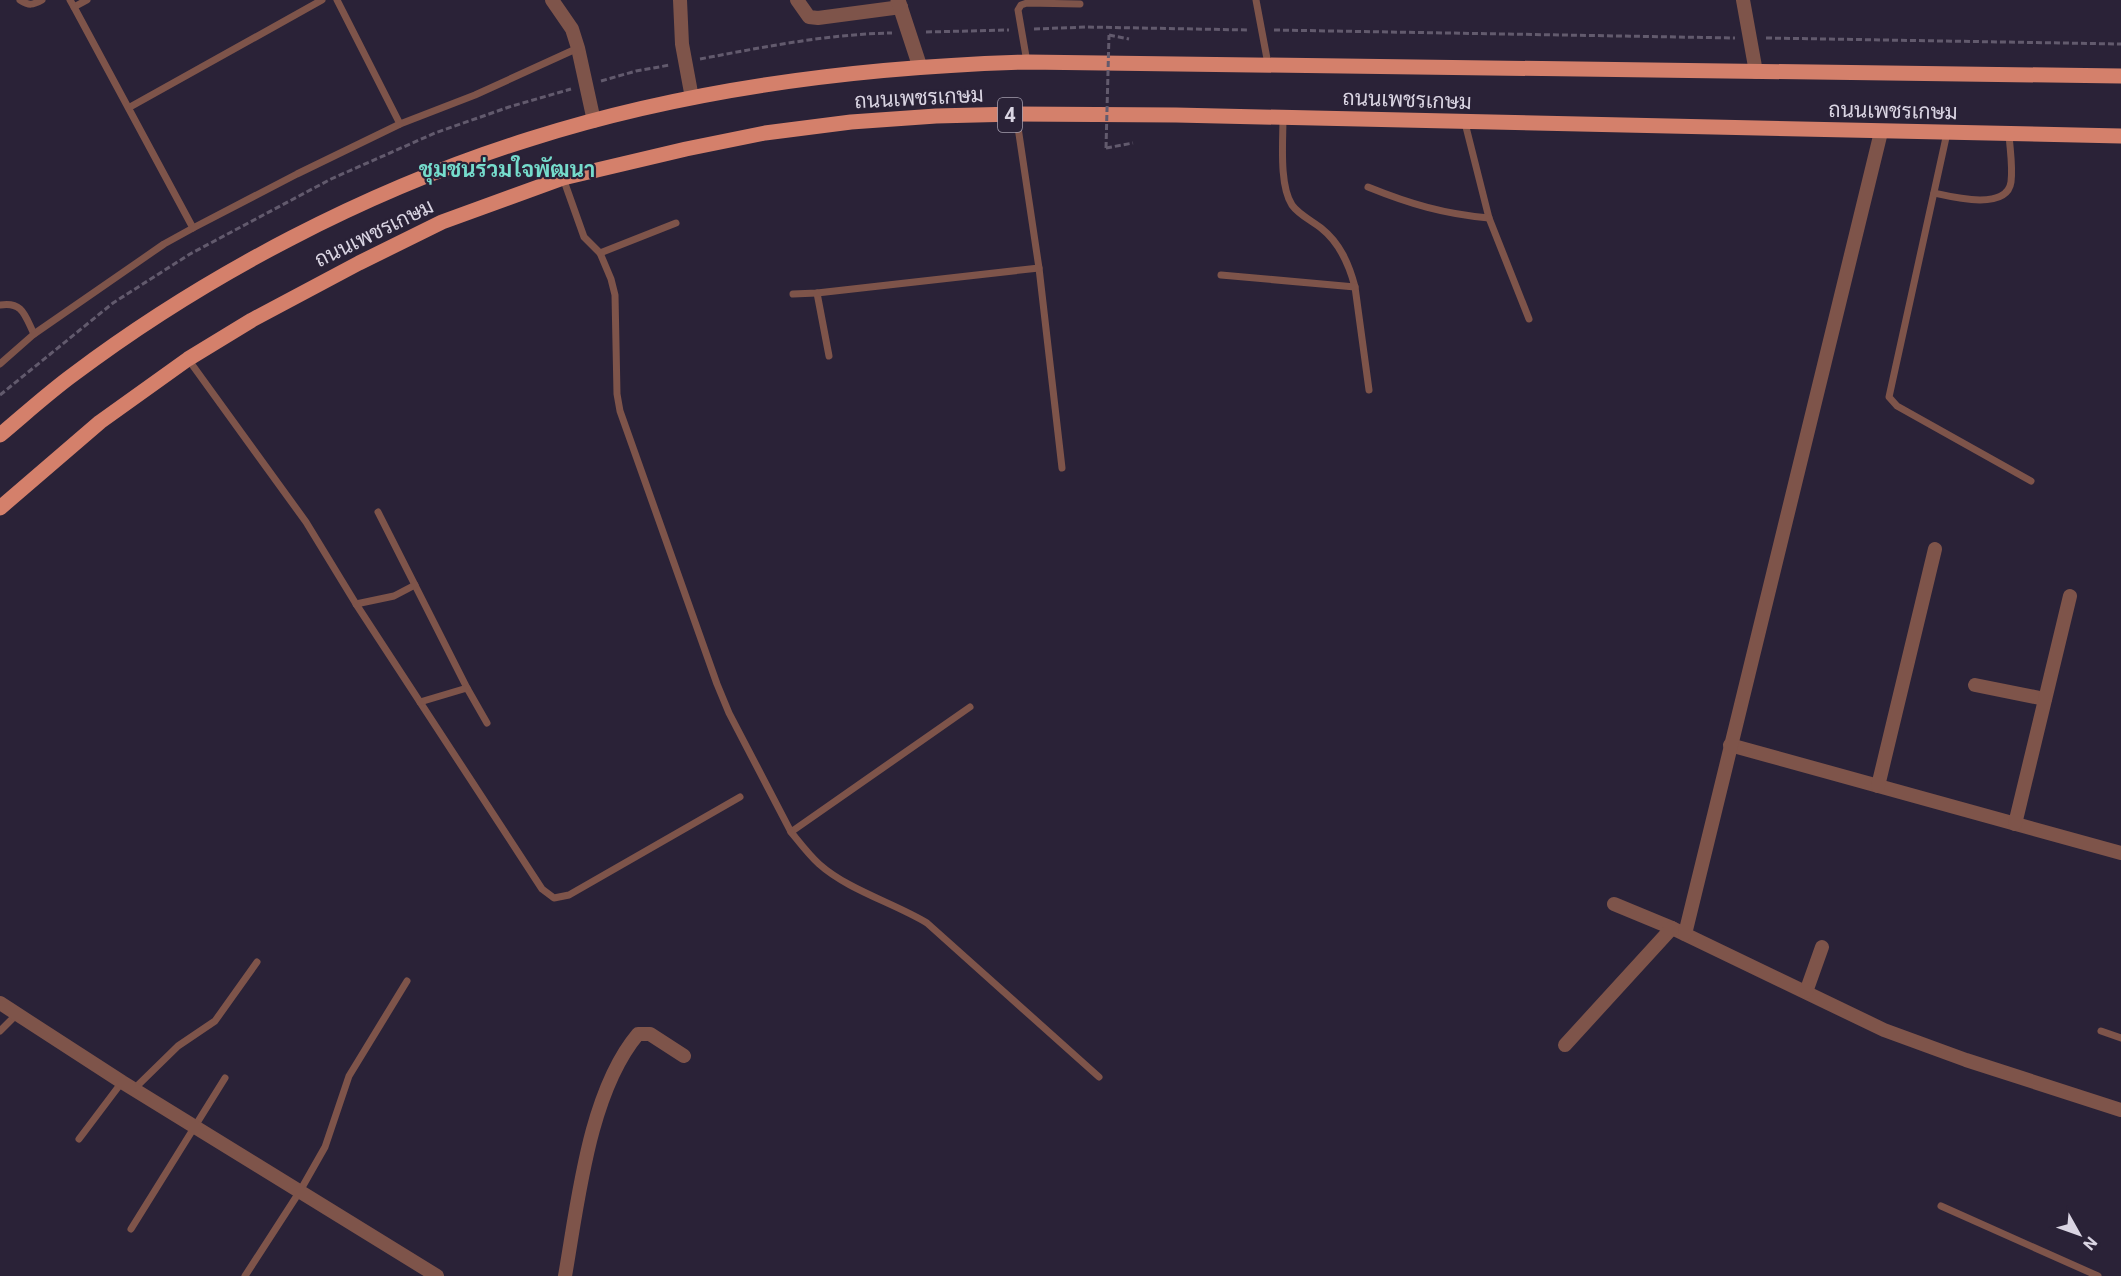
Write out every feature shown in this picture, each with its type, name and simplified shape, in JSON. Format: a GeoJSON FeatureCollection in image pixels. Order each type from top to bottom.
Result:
{"type":"FeatureCollection","features":[{"type":"Feature","properties":{"kind":"main road","name":"ถนนเพชรเกษม"},"geometry":{"type":"LineString","coordinates":[[0,435],[73,375],[148,322],[242,265],[304,232],[411,183],[472,159],[530,139],[594,121],[692,98],[793,81],[920,67],[1027,62],[2121,76]]}},
{"type":"Feature","properties":{"kind":"main road","name":"ถนนเพชรเกษม"},"geometry":{"type":"LineString","coordinates":[[0,508],[100,422],[188,359],[252,320],[442,222],[563,178],[765,133],[936,116],[1016,114],[2121,136]]}},
{"type":"Feature","properties":{"kind":"street"},"geometry":{"type":"LineString","coordinates":[[552,0],[572,29],[594,121]]}},
{"type":"Feature","properties":{"kind":"street"},"geometry":{"type":"LineString","coordinates":[[797,0],[809,17],[818,18],[900,4],[920,67]]}},
{"type":"Feature","properties":{"kind":"street"},"geometry":{"type":"LineString","coordinates":[[683,1],[680,21],[682,44],[692,98]]}},
{"type":"Feature","properties":{"kind":"street"},"geometry":{"type":"LineString","coordinates":[[1746,1],[1756,72]]}},
{"type":"Feature","properties":{"kind":"street"},"geometry":{"type":"LineString","coordinates":[[1685,934],[1881,132]]}},
{"type":"Feature","properties":{"kind":"street"},"geometry":{"type":"LineString","coordinates":[[1878,786],[1935,549]]}},
{"type":"Feature","properties":{"kind":"street"},"geometry":{"type":"LineString","coordinates":[[2015,824],[2070,596]]}},
{"type":"Feature","properties":{"kind":"street"},"geometry":{"type":"LineString","coordinates":[[1975,686],[2045,699]]}},
{"type":"Feature","properties":{"kind":"street"},"geometry":{"type":"LineString","coordinates":[[1730,745],[2121,853]]}},
{"type":"Feature","properties":{"kind":"street"},"geometry":{"type":"LineString","coordinates":[[1614,904],[1685,934],[1884,1030],[1966,1060],[2121,1110]]}},
{"type":"Feature","properties":{"kind":"street"},"geometry":{"type":"LineString","coordinates":[[1565,1045],[1672,928]]}},
{"type":"Feature","properties":{"kind":"street"},"geometry":{"type":"LineString","coordinates":[[1806,992],[1822,947]]}},
{"type":"Feature","properties":{"kind":"street"},"geometry":{"type":"LineString","coordinates":[[0,1003],[437,1276]]}},
{"type":"Feature","properties":{"kind":"street"},"geometry":{"type":"LineString","coordinates":[[565,1276],[590,1140],[608,1087],[626,1048],[638,1034],[650,1034],[684,1056]]}},
{"type":"Feature","properties":{"kind":"lane"},"geometry":{"type":"LineString","coordinates":[[20,0],[27,4],[34,4],[42,0]]}},
{"type":"Feature","properties":{"kind":"lane"},"geometry":{"type":"LineString","coordinates":[[87,0],[72,3],[130,107],[193,228]]}},
{"type":"Feature","properties":{"kind":"lane"},"geometry":{"type":"LineString","coordinates":[[130,107],[322,0]]}},
{"type":"Feature","properties":{"kind":"lane"},"geometry":{"type":"LineString","coordinates":[[337,0],[400,124]]}},
{"type":"Feature","properties":{"kind":"lane"},"geometry":{"type":"LineString","coordinates":[[1256,0],[1268,64]]}},
{"type":"Feature","properties":{"kind":"lane"},"geometry":{"type":"LineString","coordinates":[[1027,62],[1018,10],[1021,5],[1027,3],[1080,4]]}},
{"type":"Feature","properties":{"kind":"lane"},"geometry":{"type":"LineString","coordinates":[[0,364],[34,334],[164,244],[193,228],[400,124],[475,95],[578,48]]}},
{"type":"Feature","properties":{"kind":"lane"},"geometry":{"type":"LineString","coordinates":[[1016,114],[1039,268],[1062,468]]}},
{"type":"Feature","properties":{"kind":"lane"},"geometry":{"type":"LineString","coordinates":[[1283,118],[1283,163],[1286,192],[1292,205],[1335,241],[1351,271],[1369,390]]}},
{"type":"Feature","properties":{"kind":"lane"},"geometry":{"type":"LineString","coordinates":[[1465,123],[1489,218],[1529,319]]}},
{"type":"Feature","properties":{"kind":"lane"},"geometry":{"type":"LineString","coordinates":[[1947,133],[1889,397],[1897,406],[2031,481]]}},
{"type":"Feature","properties":{"kind":"lane"},"geometry":{"type":"LineString","coordinates":[[1934,193],[1970,200],[1997,199],[2005,194],[2011,185],[2009,134]]}},
{"type":"Feature","properties":{"kind":"lane"},"geometry":{"type":"LineString","coordinates":[[563,178],[584,237],[600,253],[615,295],[617,394],[620,411],[717,684],[729,713],[791,832],[820,865],[836,876],[927,923],[1099,1077]]}},
{"type":"Feature","properties":{"kind":"lane"},"geometry":{"type":"LineString","coordinates":[[1368,187],[1440,212],[1489,218]]}},
{"type":"Feature","properties":{"kind":"lane"},"geometry":{"type":"LineString","coordinates":[[600,253],[676,223]]}},
{"type":"Feature","properties":{"kind":"lane"},"geometry":{"type":"LineString","coordinates":[[793,294],[1039,268]]}},
{"type":"Feature","properties":{"kind":"lane"},"geometry":{"type":"LineString","coordinates":[[1221,275],[1355,287]]}},
{"type":"Feature","properties":{"kind":"lane"},"geometry":{"type":"LineString","coordinates":[[817,293],[829,356]]}},
{"type":"Feature","properties":{"kind":"lane"},"geometry":{"type":"LineString","coordinates":[[0,305],[9,303],[21,308],[34,334]]}},
{"type":"Feature","properties":{"kind":"lane"},"geometry":{"type":"LineString","coordinates":[[188,359],[306,522],[356,604],[542,889],[554,898],[569,895],[740,797]]}},
{"type":"Feature","properties":{"kind":"lane"},"geometry":{"type":"LineString","coordinates":[[378,512],[467,688],[488,723]]}},
{"type":"Feature","properties":{"kind":"lane"},"geometry":{"type":"LineString","coordinates":[[356,604],[394,596],[415,585]]}},
{"type":"Feature","properties":{"kind":"lane"},"geometry":{"type":"LineString","coordinates":[[420,702],[467,688]]}},
{"type":"Feature","properties":{"kind":"lane"},"geometry":{"type":"LineString","coordinates":[[791,832],[970,707]]}},
{"type":"Feature","properties":{"kind":"lane"},"geometry":{"type":"LineString","coordinates":[[78,1138],[128,1085],[215,1021],[257,962]]}},
{"type":"Feature","properties":{"kind":"lane"},"geometry":{"type":"LineString","coordinates":[[245,1276],[326,1146],[349,1076],[407,981]]}},
{"type":"Feature","properties":{"kind":"lane"},"geometry":{"type":"LineString","coordinates":[[0,1031],[17,1014]]}},
{"type":"Feature","properties":{"kind":"lane"},"geometry":{"type":"LineString","coordinates":[[2101,1032],[2121,1038]]}},
{"type":"Feature","properties":{"kind":"lane"},"geometry":{"type":"LineString","coordinates":[[131,1229],[225,1078]]}},
{"type":"Feature","properties":{"kind":"lane"},"geometry":{"type":"LineString","coordinates":[[1941,1206],[2098,1276]]}},
{"type":"Feature","properties":{"kind":"path"},"geometry":{"type":"LineString","coordinates":[[927,32],[1087,27],[2121,44]]}},
{"type":"Feature","properties":{"kind":"path"},"geometry":{"type":"LineString","coordinates":[[1129,39],[1109,35],[1106,148],[1133,143]]}},
{"type":"Feature","properties":{"kind":"district","name":"ชุมชนร่วมใจพัฒนา"},"geometry":{"type":"Point","coordinates":[507,169]}}]}
